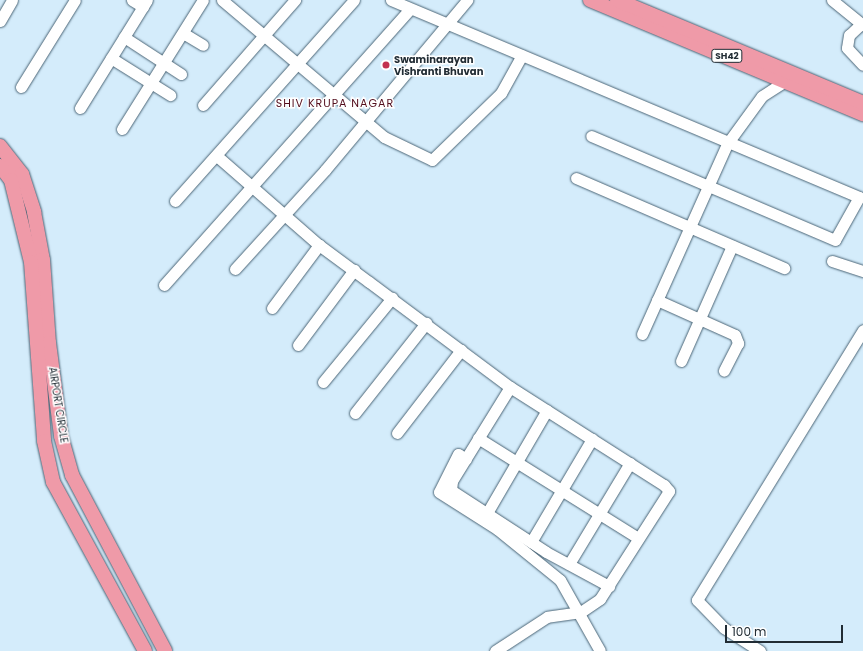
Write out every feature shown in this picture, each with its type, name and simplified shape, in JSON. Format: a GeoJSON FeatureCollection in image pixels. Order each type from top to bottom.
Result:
{"type":"FeatureCollection","features":[{"type":"Feature","properties":{"kind":"main road","name":"SH42"},"geometry":{"type":"LineString","coordinates":[[590,0],[863,114]]}},
{"type":"Feature","properties":{"kind":"main road","name":"SH42"},"geometry":{"type":"LineString","coordinates":[[617,0],[863,103]]}},
{"type":"Feature","properties":{"kind":"main road","name":"AIRPORT CIRCLE"},"geometry":{"type":"LineString","coordinates":[[0,146],[22,174],[34,212],[43,260],[49,343],[61,436],[72,475],[165,651]]}},
{"type":"Feature","properties":{"kind":"main road","name":"AIRPORT CIRCLE"},"geometry":{"type":"LineString","coordinates":[[0,166],[11,180],[31,262],[44,441],[53,482],[145,651]]}},
{"type":"Feature","properties":{"kind":"street"},"geometry":{"type":"LineString","coordinates":[[0,21],[12,0]]}},
{"type":"Feature","properties":{"kind":"street"},"geometry":{"type":"LineString","coordinates":[[21,87],[74,0]]}},
{"type":"Feature","properties":{"kind":"street"},"geometry":{"type":"LineString","coordinates":[[80,108],[145,4],[132,0]]}},
{"type":"Feature","properties":{"kind":"street"},"geometry":{"type":"LineString","coordinates":[[122,129],[203,0]]}},
{"type":"Feature","properties":{"kind":"street"},"geometry":{"type":"LineString","coordinates":[[203,105],[295,0]]}},
{"type":"Feature","properties":{"kind":"street"},"geometry":{"type":"LineString","coordinates":[[175,201],[218,156],[354,0]]}},
{"type":"Feature","properties":{"kind":"street"},"geometry":{"type":"LineString","coordinates":[[391,0],[727,144],[859,197],[835,240],[591,136]]}},
{"type":"Feature","properties":{"kind":"street"},"geometry":{"type":"LineString","coordinates":[[235,269],[366,122],[449,25],[467,0]]}},
{"type":"Feature","properties":{"kind":"street"},"geometry":{"type":"LineString","coordinates":[[832,0],[862,24],[849,35],[847,48],[863,65]]}},
{"type":"Feature","properties":{"kind":"street"},"geometry":{"type":"LineString","coordinates":[[230,2],[265,36],[332,95],[384,137],[432,160],[501,93],[522,55]]}},
{"type":"Feature","properties":{"kind":"street"},"geometry":{"type":"LineString","coordinates":[[164,285],[410,9]]}},
{"type":"Feature","properties":{"kind":"street"},"geometry":{"type":"LineString","coordinates":[[183,32],[203,45]]}},
{"type":"Feature","properties":{"kind":"street"},"geometry":{"type":"LineString","coordinates":[[124,37],[181,74]]}},
{"type":"Feature","properties":{"kind":"street"},"geometry":{"type":"LineString","coordinates":[[111,58],[170,95]]}},
{"type":"Feature","properties":{"kind":"street"},"geometry":{"type":"LineString","coordinates":[[642,334],[727,144],[762,96],[785,81]]}},
{"type":"Feature","properties":{"kind":"street"},"geometry":{"type":"LineString","coordinates":[[218,156],[320,245],[510,387],[630,463],[669,491],[600,599],[581,612],[548,617],[495,651]]}},
{"type":"Feature","properties":{"kind":"street"},"geometry":{"type":"LineString","coordinates":[[576,178],[784,268]]}},
{"type":"Feature","properties":{"kind":"street"},"geometry":{"type":"LineString","coordinates":[[272,308],[320,245]]}},
{"type":"Feature","properties":{"kind":"street"},"geometry":{"type":"LineString","coordinates":[[681,361],[732,246]]}},
{"type":"Feature","properties":{"kind":"street"},"geometry":{"type":"LineString","coordinates":[[832,261],[863,271]]}},
{"type":"Feature","properties":{"kind":"street"},"geometry":{"type":"LineString","coordinates":[[298,345],[354,270]]}},
{"type":"Feature","properties":{"kind":"street"},"geometry":{"type":"LineString","coordinates":[[322,382],[392,298]]}},
{"type":"Feature","properties":{"kind":"street"},"geometry":{"type":"LineString","coordinates":[[657,300],[738,338],[724,371]]}},
{"type":"Feature","properties":{"kind":"street"},"geometry":{"type":"LineString","coordinates":[[355,413],[426,323]]}},
{"type":"Feature","properties":{"kind":"street"},"geometry":{"type":"LineString","coordinates":[[760,651],[724,628],[697,600],[863,330]]}},
{"type":"Feature","properties":{"kind":"street"},"geometry":{"type":"LineString","coordinates":[[397,432],[461,350]]}},
{"type":"Feature","properties":{"kind":"street"},"geometry":{"type":"LineString","coordinates":[[510,387],[478,438],[451,490],[531,542],[608,586]]}},
{"type":"Feature","properties":{"kind":"street"},"geometry":{"type":"LineString","coordinates":[[486,513],[547,410]]}},
{"type":"Feature","properties":{"kind":"street"},"geometry":{"type":"LineString","coordinates":[[478,438],[638,538]]}},
{"type":"Feature","properties":{"kind":"street"},"geometry":{"type":"LineString","coordinates":[[531,542],[592,439]]}},
{"type":"Feature","properties":{"kind":"street"},"geometry":{"type":"LineString","coordinates":[[466,459],[458,454],[438,492],[497,529],[560,580],[581,612],[600,651]]}},
{"type":"Feature","properties":{"kind":"street"},"geometry":{"type":"LineString","coordinates":[[569,564],[630,463]]}},
{"type":"Feature","properties":{"kind":"place","name":"Swaminarayan Vishranti Bhuvan"},"geometry":{"type":"Point","coordinates":[386,65]}},
{"type":"Feature","properties":{"kind":"district","name":"SHIV KRUPA NAGAR"},"geometry":{"type":"Point","coordinates":[335,103]}}]}
